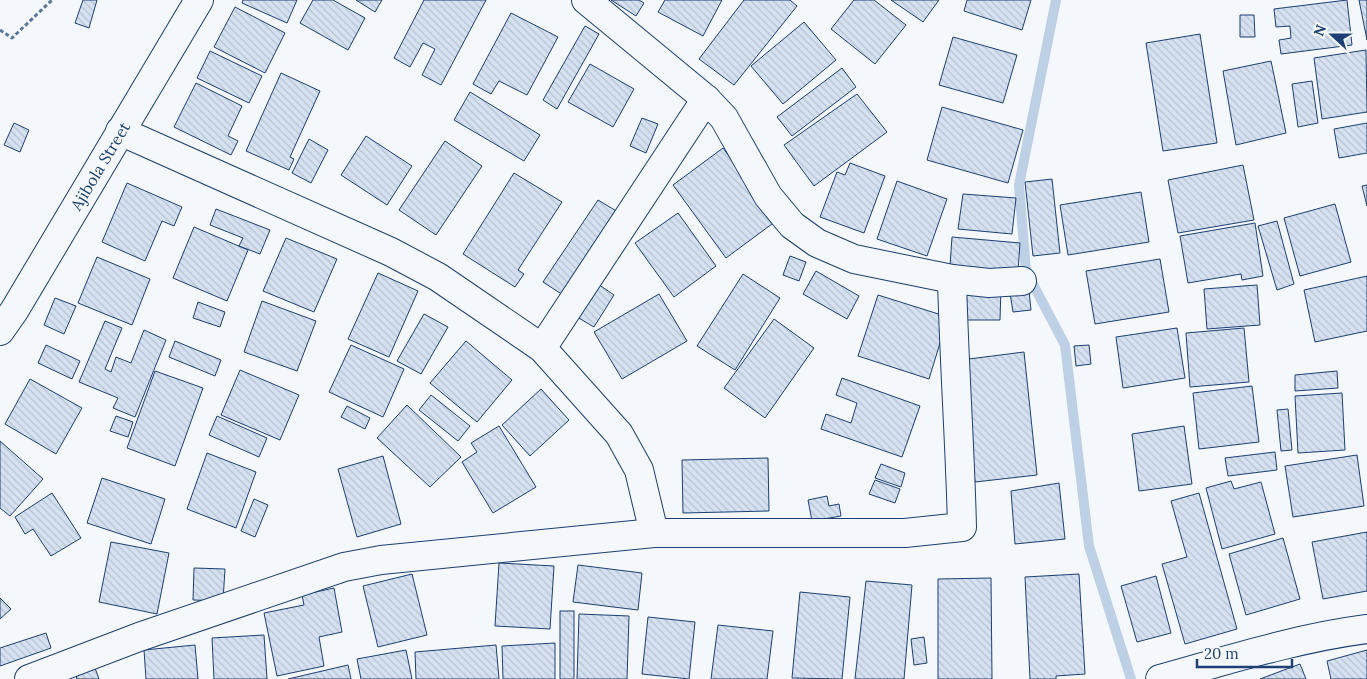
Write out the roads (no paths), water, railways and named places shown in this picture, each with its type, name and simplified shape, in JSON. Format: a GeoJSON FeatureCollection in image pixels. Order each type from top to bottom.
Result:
{"type":"FeatureCollection","features":[{"type":"Feature","properties":{"kind":"street","name":"Ajibola Street"},"geometry":{"type":"LineString","coordinates":[[0,331],[198,0]]}},
{"type":"Feature","properties":{"kind":"street"},"geometry":{"type":"LineString","coordinates":[[586,0],[706,99],[724,118],[768,196],[792,225],[816,243],[854,259],[952,279],[989,283],[1022,281]]}},
{"type":"Feature","properties":{"kind":"street"},"geometry":{"type":"LineString","coordinates":[[542,348],[706,99]]}},
{"type":"Feature","properties":{"kind":"street"},"geometry":{"type":"LineString","coordinates":[[120,132],[391,252],[438,278],[542,348],[619,434],[639,470],[654,533]]}},
{"type":"Feature","properties":{"kind":"street"},"geometry":{"type":"LineString","coordinates":[[29,679],[139,637],[344,567],[381,560],[654,533],[906,533],[962,527],[952,279]]}},
{"type":"Feature","properties":{"kind":"street"},"geometry":{"type":"LineString","coordinates":[[1160,679],[1279,646],[1367,630]]}},
{"type":"Feature","properties":{"kind":"waterway"},"geometry":{"type":"LineString","coordinates":[[1056,0],[1019,185],[1026,271],[1065,345],[1089,546],[1131,679]]}}]}
